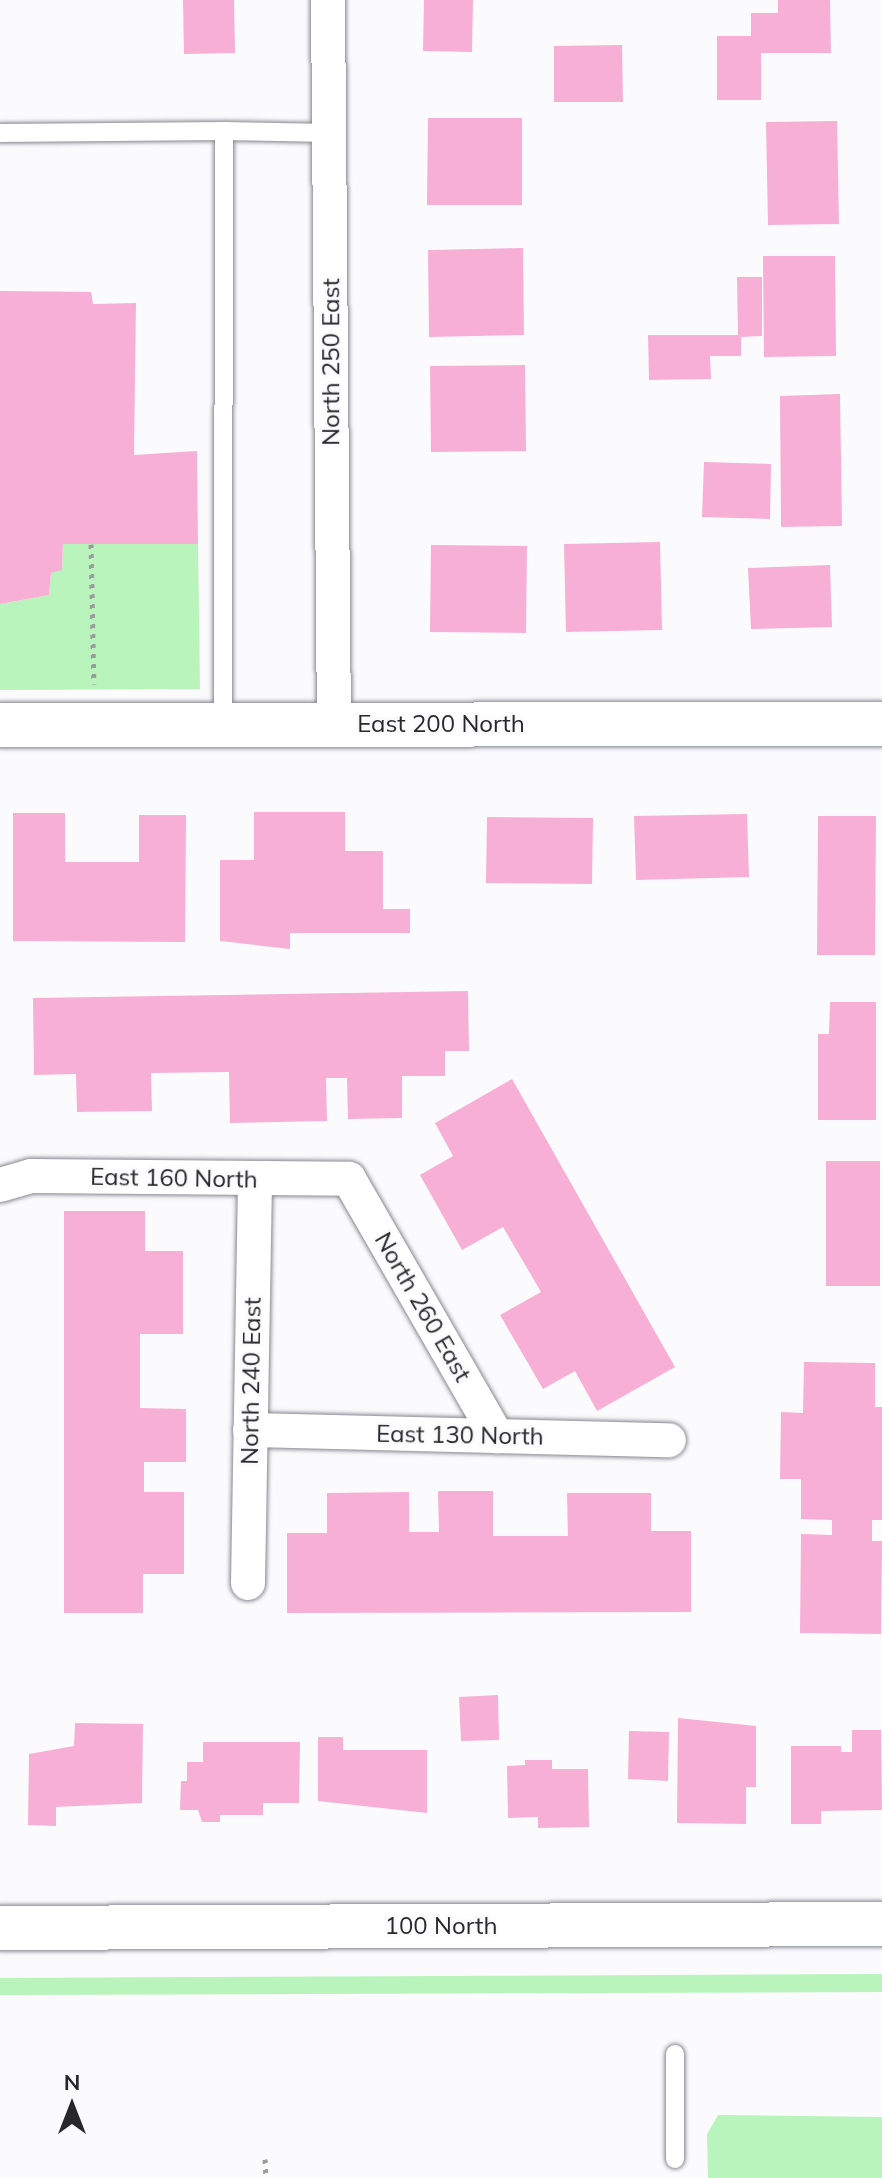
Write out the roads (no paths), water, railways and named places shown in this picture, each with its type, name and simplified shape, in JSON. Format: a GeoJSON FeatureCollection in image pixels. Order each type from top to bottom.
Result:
{"type":"FeatureCollection","features":[{"type":"Feature","properties":{"kind":"street","name":"North 250 East"},"geometry":{"type":"LineString","coordinates":[[328,0],[334,724]]}},
{"type":"Feature","properties":{"kind":"street","name":"East 200 North"},"geometry":{"type":"LineString","coordinates":[[0,725],[882,724]]}},
{"type":"Feature","properties":{"kind":"street","name":"East 160 North"},"geometry":{"type":"LineString","coordinates":[[0,1185],[31,1176],[349,1179]]}},
{"type":"Feature","properties":{"kind":"street","name":"North 260 East"},"geometry":{"type":"LineString","coordinates":[[349,1179],[497,1436]]}},
{"type":"Feature","properties":{"kind":"street","name":"North 240 East"},"geometry":{"type":"LineString","coordinates":[[248,1583],[255,1180]]}},
{"type":"Feature","properties":{"kind":"street","name":"East 130 North"},"geometry":{"type":"LineString","coordinates":[[250,1430],[669,1440]]}},
{"type":"Feature","properties":{"kind":"street","name":"100 North"},"geometry":{"type":"LineString","coordinates":[[0,1928],[882,1924]]}},
{"type":"Feature","properties":{"kind":"lane"},"geometry":{"type":"LineString","coordinates":[[223,724],[224,131]]}},
{"type":"Feature","properties":{"kind":"lane"},"geometry":{"type":"LineString","coordinates":[[0,133],[330,133]]}},
{"type":"Feature","properties":{"kind":"lane"},"geometry":{"type":"LineString","coordinates":[[675,2054],[675,2159]]}}]}
